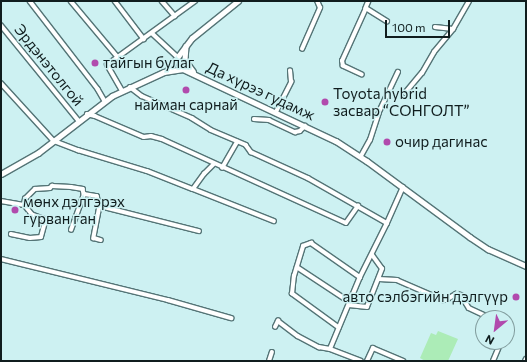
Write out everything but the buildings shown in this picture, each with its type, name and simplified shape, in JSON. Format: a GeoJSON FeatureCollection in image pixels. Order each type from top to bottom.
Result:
{"type":"FeatureCollection","features":[{"type":"Feature","properties":{"kind":"main road"},"geometry":{"type":"LineString","coordinates":[[167,71],[187,42],[236,2]]}},
{"type":"Feature","properties":{"kind":"main road"},"geometry":{"type":"LineString","coordinates":[[187,42],[184,54],[186,62],[198,75]]}},
{"type":"Feature","properties":{"kind":"main road"},"geometry":{"type":"LineString","coordinates":[[180,69],[186,62]]}},
{"type":"Feature","properties":{"kind":"main road","name":"Да хүрээ гудамж"},"geometry":{"type":"LineString","coordinates":[[1,174],[25,161],[105,101],[122,91],[167,71],[180,69],[198,75],[336,141],[361,156],[476,241],[526,266]]}},
{"type":"Feature","properties":{"kind":"street"},"geometry":{"type":"LineString","coordinates":[[30,1],[98,89],[105,101]]}},
{"type":"Feature","properties":{"kind":"street"},"geometry":{"type":"LineString","coordinates":[[71,1],[117,56]]}},
{"type":"Feature","properties":{"kind":"street"},"geometry":{"type":"LineString","coordinates":[[114,1],[144,39]]}},
{"type":"Feature","properties":{"kind":"street"},"geometry":{"type":"LineString","coordinates":[[162,1],[175,16]]}},
{"type":"Feature","properties":{"kind":"street"},"geometry":{"type":"LineString","coordinates":[[122,91],[107,65],[117,56],[144,39],[195,1]]}},
{"type":"Feature","properties":{"kind":"street"},"geometry":{"type":"LineString","coordinates":[[302,49],[320,8],[318,1]]}},
{"type":"Feature","properties":{"kind":"street"},"geometry":{"type":"LineString","coordinates":[[362,75],[344,66],[342,62],[369,1]]}},
{"type":"Feature","properties":{"kind":"street"},"geometry":{"type":"LineString","coordinates":[[405,93],[422,73],[434,52],[453,29],[468,1]]}},
{"type":"Feature","properties":{"kind":"street"},"geometry":{"type":"LineString","coordinates":[[366,8],[387,21]]}},
{"type":"Feature","properties":{"kind":"street","name":"Эрдэнэтолгой"},"geometry":{"type":"LineString","coordinates":[[1,25],[79,121]]}},
{"type":"Feature","properties":{"kind":"street"},"geometry":{"type":"LineString","coordinates":[[435,27],[453,29]]}},
{"type":"Feature","properties":{"kind":"street"},"geometry":{"type":"LineString","coordinates":[[152,33],[177,56]]}},
{"type":"Feature","properties":{"kind":"street"},"geometry":{"type":"LineString","coordinates":[[276,112],[291,82],[290,71]]}},
{"type":"Feature","properties":{"kind":"street"},"geometry":{"type":"LineString","coordinates":[[361,156],[370,140],[379,112],[398,72]]}},
{"type":"Feature","properties":{"kind":"street"},"geometry":{"type":"LineString","coordinates":[[1,84],[54,140],[78,150],[147,171],[274,221]]}},
{"type":"Feature","properties":{"kind":"street"},"geometry":{"type":"LineString","coordinates":[[130,87],[142,96],[192,118],[211,130],[246,145],[250,152],[308,178],[387,223]]}},
{"type":"Feature","properties":{"kind":"street"},"geometry":{"type":"LineString","coordinates":[[87,114],[144,137],[151,136],[162,139],[222,168],[346,223],[358,206]]}},
{"type":"Feature","properties":{"kind":"street"},"geometry":{"type":"LineString","coordinates":[[254,118],[269,120],[294,132],[300,131],[305,125]]}},
{"type":"Feature","properties":{"kind":"street"},"geometry":{"type":"LineString","coordinates":[[222,168],[237,142]]}},
{"type":"Feature","properties":{"kind":"street"},"geometry":{"type":"LineString","coordinates":[[193,189],[204,174],[214,164]]}},
{"type":"Feature","properties":{"kind":"street"},"geometry":{"type":"LineString","coordinates":[[24,205],[25,199],[35,189],[50,188],[52,186],[83,189],[84,194],[71,230]]}},
{"type":"Feature","properties":{"kind":"street"},"geometry":{"type":"LineString","coordinates":[[330,349],[360,277],[372,255],[403,187]]}},
{"type":"Feature","properties":{"kind":"street"},"geometry":{"type":"LineString","coordinates":[[84,194],[97,196],[100,206],[94,238],[101,240]]}},
{"type":"Feature","properties":{"kind":"street"},"geometry":{"type":"LineString","coordinates":[[1,201],[24,205],[32,215],[43,219],[45,222],[41,237],[30,238],[11,234]]}},
{"type":"Feature","properties":{"kind":"street"},"geometry":{"type":"LineString","coordinates":[[100,206],[199,231]]}},
{"type":"Feature","properties":{"kind":"street"},"geometry":{"type":"LineString","coordinates":[[339,328],[292,294],[303,246],[311,243],[360,277]]}},
{"type":"Feature","properties":{"kind":"street"},"geometry":{"type":"LineString","coordinates":[[297,267],[349,303],[367,307],[382,269],[372,255]]}},
{"type":"Feature","properties":{"kind":"street"},"geometry":{"type":"LineString","coordinates":[[1,259],[174,301],[231,318]]}},
{"type":"Feature","properties":{"kind":"street"},"geometry":{"type":"LineString","coordinates":[[379,279],[397,280],[443,300],[446,300],[456,294],[461,295],[469,308],[475,311]]}},
{"type":"Feature","properties":{"kind":"street"},"geometry":{"type":"LineString","coordinates":[[275,327],[278,321],[298,336],[319,347],[330,349],[362,361]]}},
{"type":"Feature","properties":{"kind":"street"},"geometry":{"type":"LineString","coordinates":[[367,361],[373,348],[403,361]]}},
{"type":"Feature","properties":{"kind":"street"},"geometry":{"type":"LineString","coordinates":[[493,361],[498,350]]}},
{"type":"Feature","properties":{"kind":"street"},"geometry":{"type":"LineString","coordinates":[[270,361],[272,352]]}},
{"type":"Feature","properties":{"kind":"green space"},"geometry":{"type":"Polygon","coordinates":[[[438,331],[458,339],[448,361],[425,361],[420,358],[431,333],[436,335],[438,331]]]}},
{"type":"Feature","properties":{"kind":"place","name":"тайгын булаг"},"geometry":{"type":"Point","coordinates":[95,63]}},
{"type":"Feature","properties":{"kind":"place","name":"найман сарнай"},"geometry":{"type":"Point","coordinates":[186,90]}},
{"type":"Feature","properties":{"kind":"place","name":"Toyota hybrid засвар “СОНГОЛТ”"},"geometry":{"type":"Point","coordinates":[325,102]}},
{"type":"Feature","properties":{"kind":"place","name":"очир дагинас"},"geometry":{"type":"Point","coordinates":[387,142]}},
{"type":"Feature","properties":{"kind":"place","name":"мөнх дэлгэрэх гурван ган"},"geometry":{"type":"Point","coordinates":[15,210]}},
{"type":"Feature","properties":{"kind":"place","name":"авто сэлбэгийн дэлгүүр"},"geometry":{"type":"Point","coordinates":[516,297]}}]}
